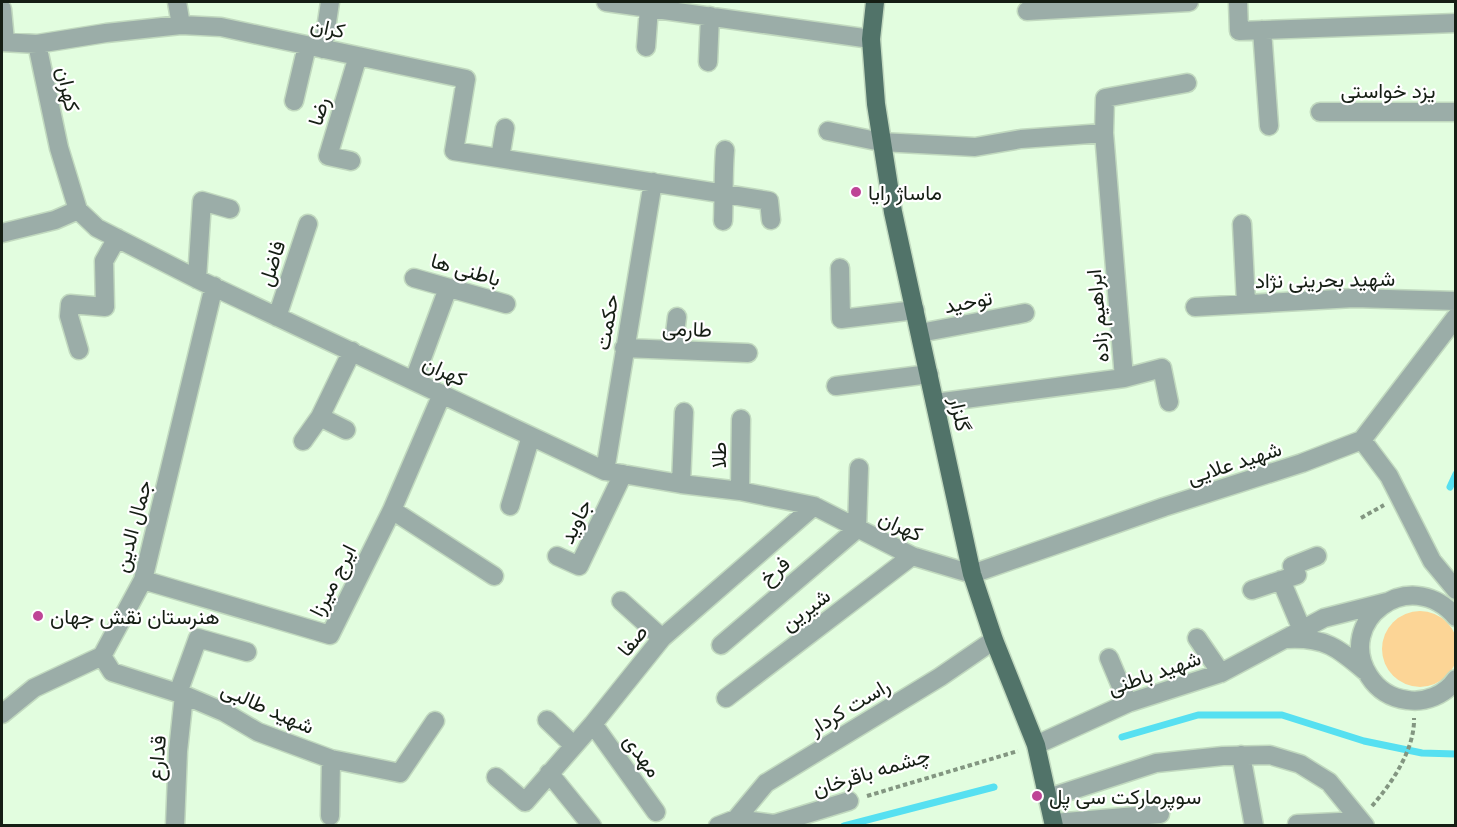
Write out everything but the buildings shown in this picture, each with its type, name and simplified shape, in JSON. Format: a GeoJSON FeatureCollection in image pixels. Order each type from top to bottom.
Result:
{"type":"FeatureCollection","features":[{"type":"Feature","properties":{"kind":"main road","name":"گلزار"},"geometry":{"type":"LineString","coordinates":[[875,2],[871,39],[881,142],[893,212],[972,574],[994,639],[1036,745],[1054,824]]}},
{"type":"Feature","properties":{"kind":"street"},"geometry":{"type":"LineString","coordinates":[[177,2],[181,24]]}},
{"type":"Feature","properties":{"kind":"street"},"geometry":{"type":"LineString","coordinates":[[294,101],[330,2]]}},
{"type":"Feature","properties":{"kind":"street"},"geometry":{"type":"LineString","coordinates":[[606,2],[656,6],[871,39]]}},
{"type":"Feature","properties":{"kind":"street"},"geometry":{"type":"LineString","coordinates":[[1027,11],[1189,2]]}},
{"type":"Feature","properties":{"kind":"street"},"geometry":{"type":"LineString","coordinates":[[1239,2],[1239,31],[1455,23]]}},
{"type":"Feature","properties":{"kind":"street"},"geometry":{"type":"LineString","coordinates":[[646,47],[656,6]]}},
{"type":"Feature","properties":{"kind":"street"},"geometry":{"type":"LineString","coordinates":[[2,9],[3,41]]}},
{"type":"Feature","properties":{"kind":"street"},"geometry":{"type":"LineString","coordinates":[[708,62],[711,16]]}},
{"type":"Feature","properties":{"kind":"street","name":"کران"},"geometry":{"type":"LineString","coordinates":[[3,41],[37,45],[106,33],[181,24],[221,27],[466,80],[454,151],[500,158]]}},
{"type":"Feature","properties":{"kind":"street"},"geometry":{"type":"LineString","coordinates":[[1262,30],[1269,126]]}},
{"type":"Feature","properties":{"kind":"street","name":"کهران"},"geometry":{"type":"LineString","coordinates":[[37,45],[59,148],[78,210],[97,228],[205,283],[605,471],[740,491],[814,506],[912,556],[972,574]]}},
{"type":"Feature","properties":{"kind":"street","name":"رضا"},"geometry":{"type":"LineString","coordinates":[[351,161],[328,156],[358,56]]}},
{"type":"Feature","properties":{"kind":"street","name":"ابراهیم زاده"},"geometry":{"type":"LineString","coordinates":[[935,403],[1124,378],[1104,133],[1105,98],[1187,83]]}},
{"type":"Feature","properties":{"kind":"street","name":"یزد خواستی"},"geometry":{"type":"LineString","coordinates":[[1320,112],[1455,112]]}},
{"type":"Feature","properties":{"kind":"street"},"geometry":{"type":"LineString","coordinates":[[505,128],[500,158],[768,201],[771,220]]}},
{"type":"Feature","properties":{"kind":"street"},"geometry":{"type":"LineString","coordinates":[[828,131],[881,142],[975,147],[1021,139],[1104,133]]}},
{"type":"Feature","properties":{"kind":"street"},"geometry":{"type":"LineString","coordinates":[[723,221],[722,181],[725,150]]}},
{"type":"Feature","properties":{"kind":"street","name":"حکمت"},"geometry":{"type":"LineString","coordinates":[[605,471],[653,182]]}},
{"type":"Feature","properties":{"kind":"street","name":"جمال الدین"},"geometry":{"type":"LineString","coordinates":[[102,656],[143,580],[205,283],[202,201],[230,209]]}},
{"type":"Feature","properties":{"kind":"street"},"geometry":{"type":"LineString","coordinates":[[2,232],[55,220],[78,210]]}},
{"type":"Feature","properties":{"kind":"street","name":"فاضل"},"geometry":{"type":"LineString","coordinates":[[277,317],[308,224]]}},
{"type":"Feature","properties":{"kind":"street"},"geometry":{"type":"LineString","coordinates":[[1242,224],[1246,303]]}},
{"type":"Feature","properties":{"kind":"street"},"geometry":{"type":"LineString","coordinates":[[79,350],[69,316],[70,304],[105,307],[105,261],[117,238]]}},
{"type":"Feature","properties":{"kind":"street"},"geometry":{"type":"LineString","coordinates":[[840,268],[841,319],[915,310]]}},
{"type":"Feature","properties":{"kind":"street","name":"باطنی ها"},"geometry":{"type":"LineString","coordinates":[[414,278],[506,304]]}},
{"type":"Feature","properties":{"kind":"street"},"geometry":{"type":"LineString","coordinates":[[414,380],[448,288]]}},
{"type":"Feature","properties":{"kind":"street","name":"شهید بحرینی نژاد"},"geometry":{"type":"LineString","coordinates":[[1195,307],[1354,298],[1455,301]]}},
{"type":"Feature","properties":{"kind":"street","name":"توحید"},"geometry":{"type":"LineString","coordinates":[[920,333],[1025,313]]}},
{"type":"Feature","properties":{"kind":"street"},"geometry":{"type":"LineString","coordinates":[[673,350],[677,317]]}},
{"type":"Feature","properties":{"kind":"street"},"geometry":{"type":"LineString","coordinates":[[1455,317],[1362,440],[1389,476],[1432,561],[1455,590]]}},
{"type":"Feature","properties":{"kind":"street","name":"طارمی"},"geometry":{"type":"LineString","coordinates":[[624,348],[748,353]]}},
{"type":"Feature","properties":{"kind":"street"},"geometry":{"type":"LineString","coordinates":[[303,441],[320,417],[352,351]]}},
{"type":"Feature","properties":{"kind":"street"},"geometry":{"type":"LineString","coordinates":[[1124,378],[1162,368],[1169,402]]}},
{"type":"Feature","properties":{"kind":"street"},"geometry":{"type":"LineString","coordinates":[[836,386],[929,374]]}},
{"type":"Feature","properties":{"kind":"street","name":"ایرج میرزا"},"geometry":{"type":"LineString","coordinates":[[143,580],[330,634],[392,510],[442,394]]}},
{"type":"Feature","properties":{"kind":"street"},"geometry":{"type":"LineString","coordinates":[[681,484],[684,412]]}},
{"type":"Feature","properties":{"kind":"street"},"geometry":{"type":"LineString","coordinates":[[320,417],[346,430]]}},
{"type":"Feature","properties":{"kind":"street","name":"طلا"},"geometry":{"type":"LineString","coordinates":[[740,491],[741,419]]}},
{"type":"Feature","properties":{"kind":"street"},"geometry":{"type":"LineString","coordinates":[[510,506],[531,436]]}},
{"type":"Feature","properties":{"kind":"street","name":"شهید علایی"},"geometry":{"type":"LineString","coordinates":[[972,574],[1153,511],[1302,463],[1362,440]]}},
{"type":"Feature","properties":{"kind":"street"},"geometry":{"type":"LineString","coordinates":[[857,529],[859,468]]}},
{"type":"Feature","properties":{"kind":"street","name":"جاوید"},"geometry":{"type":"LineString","coordinates":[[556,556],[579,566],[623,474]]}},
{"type":"Feature","properties":{"kind":"street","name":"صفا"},"geometry":{"type":"LineString","coordinates":[[496,777],[525,802],[593,724],[662,638],[814,506]]}},
{"type":"Feature","properties":{"kind":"street"},"geometry":{"type":"LineString","coordinates":[[392,510],[494,576]]}},
{"type":"Feature","properties":{"kind":"street","name":"فرخ"},"geometry":{"type":"LineString","coordinates":[[721,645],[857,529]]}},
{"type":"Feature","properties":{"kind":"street"},"geometry":{"type":"LineString","coordinates":[[1252,590],[1298,575],[1292,566],[1317,555]]}},
{"type":"Feature","properties":{"kind":"street","name":"شیرین"},"geometry":{"type":"LineString","coordinates":[[726,698],[912,556]]}},
{"type":"Feature","properties":{"kind":"street"},"geometry":{"type":"LineString","coordinates":[[1281,580],[1294,634],[1340,650],[1365,671],[1384,693],[1398,699],[1413,701],[1429,698],[1442,693],[1455,679]]}},
{"type":"Feature","properties":{"kind":"street","name":"شهید باطنی"},"geometry":{"type":"LineString","coordinates":[[1036,745],[1128,703],[1221,673],[1324,618],[1402,596],[1434,599],[1453,608]]}},
{"type":"Feature","properties":{"kind":"street"},"geometry":{"type":"LineString","coordinates":[[621,601],[662,638]]}},
{"type":"Feature","properties":{"kind":"street"},"geometry":{"type":"LineString","coordinates":[[1365,671],[1361,656],[1363,632],[1374,612],[1387,602]]}},
{"type":"Feature","properties":{"kind":"street","name":"قدارع"},"geometry":{"type":"LineString","coordinates":[[175,825],[181,694],[198,638],[247,652]]}},
{"type":"Feature","properties":{"kind":"street"},"geometry":{"type":"LineString","coordinates":[[1197,638],[1221,673]]}},
{"type":"Feature","properties":{"kind":"street","name":"راست کردار"},"geometry":{"type":"LineString","coordinates":[[736,819],[766,783],[940,677],[994,639]]}},
{"type":"Feature","properties":{"kind":"street"},"geometry":{"type":"LineString","coordinates":[[2,714],[34,688],[102,656]]}},
{"type":"Feature","properties":{"kind":"street","name":"شهید طالبی"},"geometry":{"type":"LineString","coordinates":[[102,656],[112,672],[181,694],[224,712],[258,732],[331,759],[400,772],[435,721]]}},
{"type":"Feature","properties":{"kind":"street"},"geometry":{"type":"LineString","coordinates":[[1109,658],[1128,703]]}},
{"type":"Feature","properties":{"kind":"street"},"geometry":{"type":"LineString","coordinates":[[1429,698],[1455,702]]}},
{"type":"Feature","properties":{"kind":"street"},"geometry":{"type":"LineString","coordinates":[[547,720],[573,745]]}},
{"type":"Feature","properties":{"kind":"street","name":"مهدی"},"geometry":{"type":"LineString","coordinates":[[593,724],[656,812]]}},
{"type":"Feature","properties":{"kind":"street"},"geometry":{"type":"LineString","coordinates":[[1048,798],[1156,763],[1241,755],[1270,755],[1300,764],[1329,782],[1362,823]]}},
{"type":"Feature","properties":{"kind":"street"},"geometry":{"type":"LineString","coordinates":[[1241,755],[1254,825]]}},
{"type":"Feature","properties":{"kind":"street"},"geometry":{"type":"LineString","coordinates":[[330,816],[331,759]]}},
{"type":"Feature","properties":{"kind":"street"},"geometry":{"type":"LineString","coordinates":[[549,773],[592,825]]}},
{"type":"Feature","properties":{"kind":"street","name":"چشمه باقرخان"},"geometry":{"type":"LineString","coordinates":[[718,825],[736,819],[774,824],[849,801]]}},
{"type":"Feature","properties":{"kind":"street"},"geometry":{"type":"LineString","coordinates":[[1054,824],[1160,814]]}},
{"type":"Feature","properties":{"kind":"street"},"geometry":{"type":"LineString","coordinates":[[1297,824],[1362,823]]}},
{"type":"Feature","properties":{"kind":"path"},"geometry":{"type":"LineString","coordinates":[[1362,823],[1400,769],[1414,727]]}},
{"type":"Feature","properties":{"kind":"path","name":"چشمه باقرخان"},"geometry":{"type":"LineString","coordinates":[[849,801],[1036,745]]}},
{"type":"Feature","properties":{"kind":"shaded area"},"geometry":{"type":"Polygon","coordinates":[[[1420,611],[1434,614],[1447,622],[1455,635],[1458,649],[1455,663],[1447,676],[1434,684],[1420,687],[1406,684],[1393,676],[1385,663],[1382,649],[1385,635],[1393,622],[1406,614],[1420,611]]]}},
{"type":"Feature","properties":{"kind":"waterway"},"geometry":{"type":"LineString","coordinates":[[1450,487],[1456,474]]}},
{"type":"Feature","properties":{"kind":"waterway"},"geometry":{"type":"LineString","coordinates":[[1122,737],[1198,715],[1282,715],[1364,741],[1422,753],[1456,754]]}},
{"type":"Feature","properties":{"kind":"waterway"},"geometry":{"type":"LineString","coordinates":[[844,826],[994,787]]}},
{"type":"Feature","properties":{"kind":"place","name":"ماساژ رایا"},"geometry":{"type":"Point","coordinates":[856,192]}},
{"type":"Feature","properties":{"kind":"place","name":"هنرستان نقش جهان"},"geometry":{"type":"Point","coordinates":[38,616]}},
{"type":"Feature","properties":{"kind":"place","name":"سوپرمارکت سی پل"},"geometry":{"type":"Point","coordinates":[1037,796]}}]}
